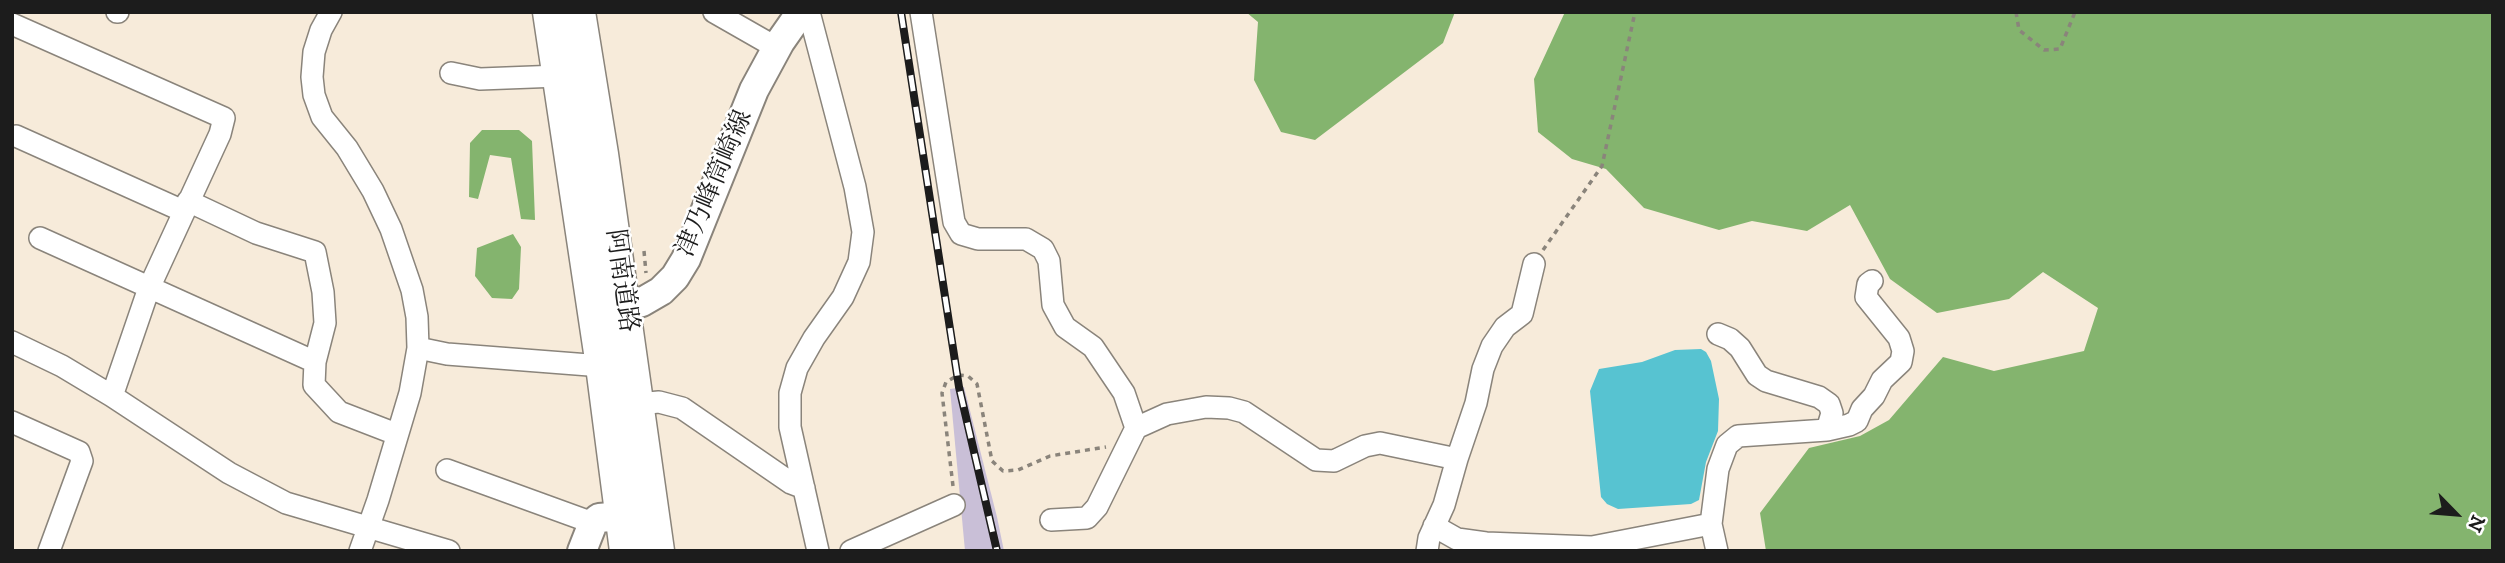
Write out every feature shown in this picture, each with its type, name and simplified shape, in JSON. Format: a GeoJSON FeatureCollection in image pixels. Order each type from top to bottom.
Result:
{"type":"FeatureCollection","features":[{"type":"Feature","properties":{"kind":"highway","name":"阿南道路"},"geometry":{"type":"LineString","coordinates":[[549,12],[559,76],[610,313],[636,404],[658,551]]}},
{"type":"Feature","properties":{"kind":"highway","name":"阿南道路"},"geometry":{"type":"LineString","coordinates":[[579,12],[610,313],[603,366],[607,520],[626,551]]}},
{"type":"Feature","properties":{"kind":"main road","name":"津乃峰筒崎線"},"geometry":{"type":"LineString","coordinates":[[610,313],[661,291],[687,259],[754,90],[801,12]]}},
{"type":"Feature","properties":{"kind":"main road"},"geometry":{"type":"LineString","coordinates":[[582,551],[607,520]]}},
{"type":"Feature","properties":{"kind":"street"},"geometry":{"type":"LineString","coordinates":[[331,12],[321,30],[314,52],[314,95],[322,117],[347,149],[373,191],[391,229],[412,290],[418,348],[410,393],[378,500],[359,551]]}},
{"type":"Feature","properties":{"kind":"street"},"geometry":{"type":"LineString","coordinates":[[713,12],[777,48]]}},
{"type":"Feature","properties":{"kind":"street"},"geometry":{"type":"LineString","coordinates":[[809,12],[855,187],[863,232],[859,262],[843,297],[797,368],[790,393],[790,428],[818,551]]}},
{"type":"Feature","properties":{"kind":"street"},"geometry":{"type":"LineString","coordinates":[[921,12],[954,222],[961,234],[978,239],[1026,239],[1043,249],[1049,261],[1054,305],[1065,327],[1093,347],[1124,393],[1133,435]]}},
{"type":"Feature","properties":{"kind":"street"},"geometry":{"type":"LineString","coordinates":[[12,24],[224,118],[220,134],[149,288],[112,396]]}},
{"type":"Feature","properties":{"kind":"street"},"geometry":{"type":"LineString","coordinates":[[452,73],[480,79],[559,76]]}},
{"type":"Feature","properties":{"kind":"street"},"geometry":{"type":"LineString","coordinates":[[16,136],[186,206],[315,253],[326,323],[315,362],[314,385],[339,412],[396,434]]}},
{"type":"Feature","properties":{"kind":"street"},"geometry":{"type":"LineString","coordinates":[[40,238],[315,362]]}},
{"type":"Feature","properties":{"kind":"street"},"geometry":{"type":"LineString","coordinates":[[1427,551],[1476,403],[1483,369],[1492,346],[1505,327],[1522,314],[1534,264]]}},
{"type":"Feature","properties":{"kind":"street"},"geometry":{"type":"LineString","coordinates":[[1717,551],[1711,524],[1718,469],[1727,445],[1738,436],[1827,430],[1857,421],[1882,380],[1901,362],[1903,351],[1899,338],[1866,297],[1868,284],[1872,281]]}},
{"type":"Feature","properties":{"kind":"street"},"geometry":{"type":"LineString","coordinates":[[1718,334],[1730,339],[1740,348],[1757,375],[1766,381],[1819,397],[1829,404],[1832,413],[1827,430]]}},
{"type":"Feature","properties":{"kind":"street"},"geometry":{"type":"LineString","coordinates":[[12,342],[62,366],[229,473],[286,503],[436,549]]}},
{"type":"Feature","properties":{"kind":"street"},"geometry":{"type":"LineString","coordinates":[[418,348],[447,354],[603,366]]}},
{"type":"Feature","properties":{"kind":"street"},"geometry":{"type":"LineString","coordinates":[[636,404],[659,402],[682,408],[792,483],[804,488]]}},
{"type":"Feature","properties":{"kind":"street"},"geometry":{"type":"LineString","coordinates":[[1051,520],[1087,518],[1097,507],[1133,435],[1167,414],[1206,407],[1244,412],[1316,460],[1334,461],[1365,446],[1380,443],[1457,459]]}},
{"type":"Feature","properties":{"kind":"street"},"geometry":{"type":"LineString","coordinates":[[12,422],[79,452],[82,461],[49,551]]}},
{"type":"Feature","properties":{"kind":"street"},"geometry":{"type":"LineString","coordinates":[[447,470],[607,520]]}},
{"type":"Feature","properties":{"kind":"street"},"geometry":{"type":"LineString","coordinates":[[851,551],[954,505]]}},
{"type":"Feature","properties":{"kind":"street"},"geometry":{"type":"LineString","coordinates":[[1434,526],[1457,539],[1486,543],[1580,547],[1646,538],[1711,524]]}},
{"type":"Feature","properties":{"kind":"path"},"geometry":{"type":"LineString","coordinates":[[1534,264],[1602,166],[1635,12]]}},
{"type":"Feature","properties":{"kind":"path"},"geometry":{"type":"LineString","coordinates":[[2016,12],[2018,30],[2043,50],[2060,49],[2075,12]]}},
{"type":"Feature","properties":{"kind":"path"},"geometry":{"type":"LineString","coordinates":[[954,505],[942,393],[946,382],[958,375],[968,376],[977,384],[992,461],[1003,471],[1018,470],[1050,456],[1133,435]]}},
{"type":"Feature","properties":{"kind":"shaded area"},"geometry":{"type":"Polygon","coordinates":[[[964,387],[1004,551],[965,551],[950,389],[964,387]]]}},
{"type":"Feature","properties":{"kind":"green space"},"geometry":{"type":"Polygon","coordinates":[[[1246,12],[1455,12],[1443,43],[1315,140],[1281,132],[1254,80],[1258,22],[1246,12]]]}},
{"type":"Feature","properties":{"kind":"green space"},"geometry":{"type":"Polygon","coordinates":[[[1565,12],[2493,12],[2493,551],[1766,551],[1760,513],[1809,448],[1860,436],[1889,420],[1943,357],[1994,371],[2084,351],[2098,308],[2043,272],[2009,299],[1937,313],[1890,279],[1850,205],[1807,231],[1752,221],[1719,230],[1644,208],[1606,169],[1572,159],[1538,132],[1534,79],[1565,12]]]}},
{"type":"Feature","properties":{"kind":"green space"},"geometry":{"type":"Polygon","coordinates":[[[482,130],[519,130],[532,141],[535,220],[521,219],[511,158],[490,155],[478,199],[469,197],[470,143],[482,130]]]}},
{"type":"Feature","properties":{"kind":"green space"},"geometry":{"type":"Polygon","coordinates":[[[513,234],[521,247],[519,289],[512,299],[492,298],[475,276],[477,248],[513,234]]]}},
{"type":"Feature","properties":{"kind":"water"},"geometry":{"type":"Polygon","coordinates":[[[1701,349],[1711,361],[1719,399],[1718,431],[1706,462],[1699,500],[1691,504],[1618,509],[1607,504],[1601,497],[1590,391],[1599,369],[1642,362],[1675,350],[1701,349]]]}},
{"type":"Feature","properties":{"kind":"railway"},"geometry":{"type":"LineString","coordinates":[[901,12],[959,387],[997,551]]}}]}
